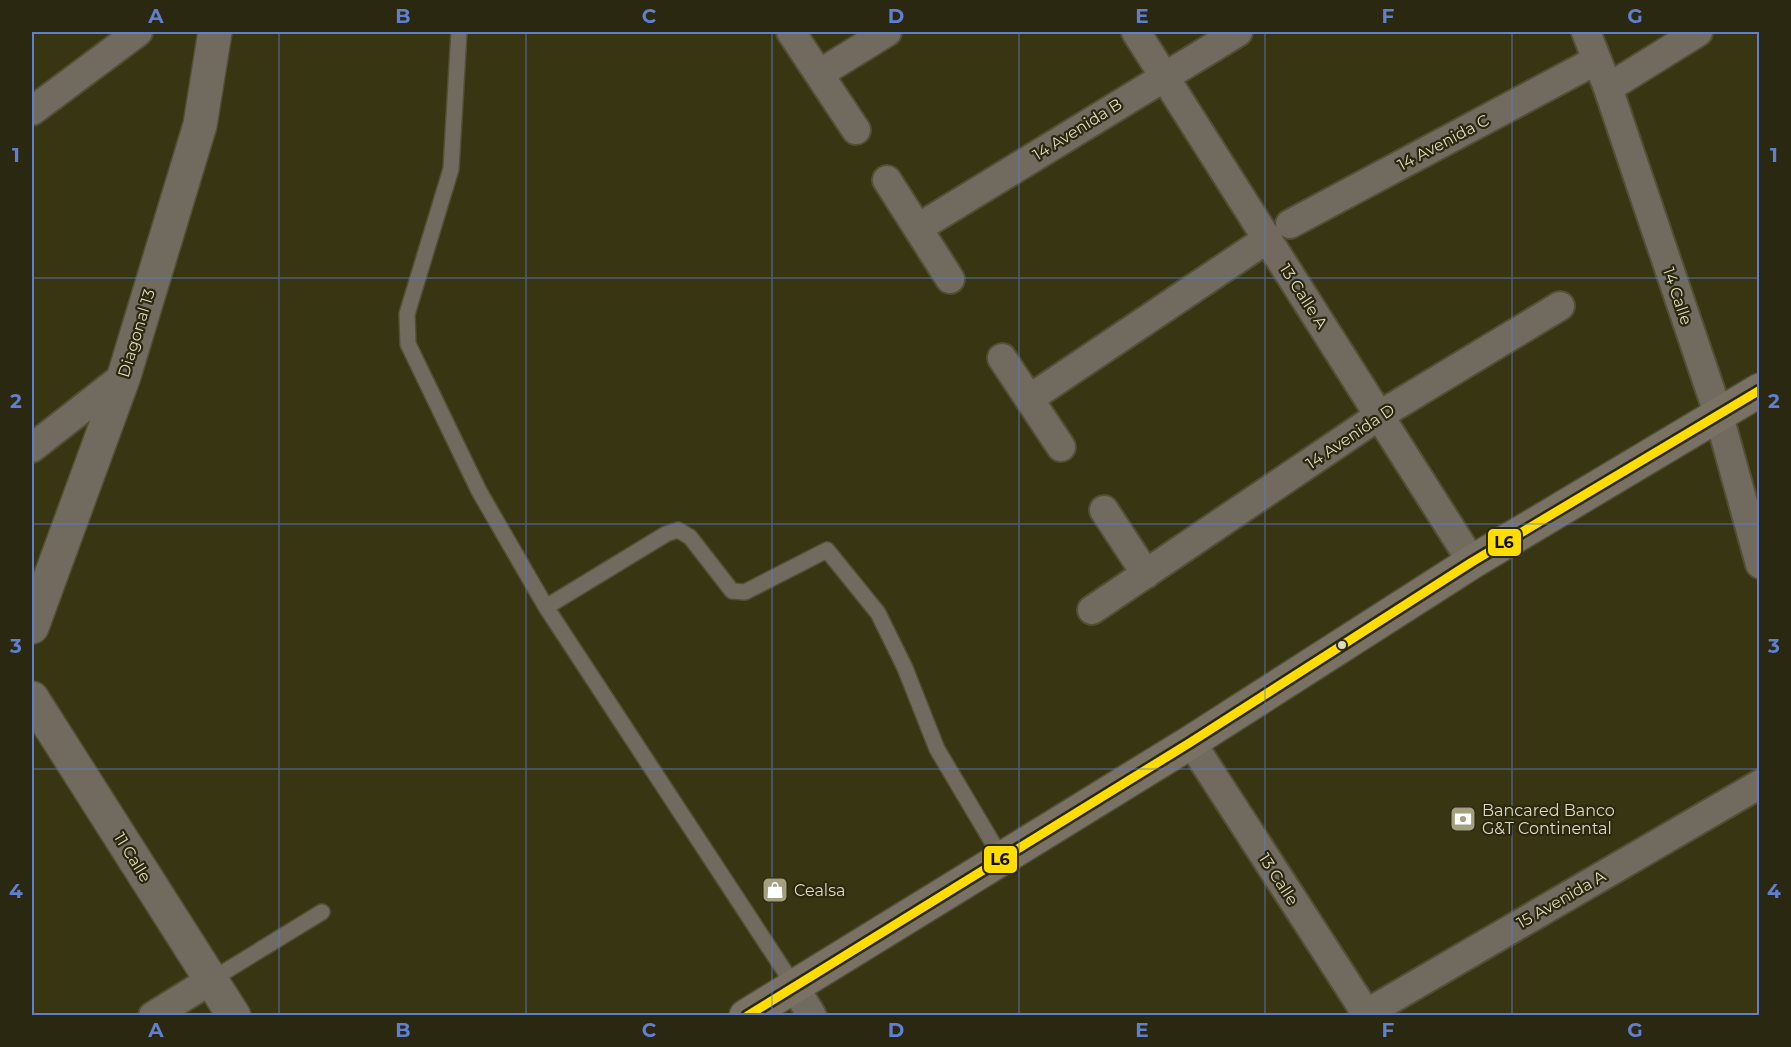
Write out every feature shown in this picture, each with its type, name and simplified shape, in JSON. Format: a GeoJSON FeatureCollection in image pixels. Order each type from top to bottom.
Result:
{"type":"FeatureCollection","features":[{"type":"Feature","properties":{"kind":"main road"},"geometry":{"type":"LineString","coordinates":[[746,1016],[793,984],[1191,742],[1472,562],[1760,390]]}},
{"type":"Feature","properties":{"kind":"street"},"geometry":{"type":"LineString","coordinates":[[32,111],[138,32]]}},
{"type":"Feature","properties":{"kind":"street","name":"Diagonal 13"},"geometry":{"type":"LineString","coordinates":[[32,627],[124,376],[200,125],[215,32]]}},
{"type":"Feature","properties":{"kind":"street"},"geometry":{"type":"LineString","coordinates":[[791,32],[856,130]]}},
{"type":"Feature","properties":{"kind":"street"},"geometry":{"type":"LineString","coordinates":[[819,74],[887,32]]}},
{"type":"Feature","properties":{"kind":"street","name":"13 Calle A"},"geometry":{"type":"LineString","coordinates":[[1136,32],[1472,562]]}},
{"type":"Feature","properties":{"kind":"street","name":"14 Avenida B"},"geometry":{"type":"LineString","coordinates":[[918,228],[1163,75],[1238,32]]}},
{"type":"Feature","properties":{"kind":"street","name":"14 Calle"},"geometry":{"type":"LineString","coordinates":[[1586,32],[1595,61],[1608,88],[1719,416],[1760,564]]}},
{"type":"Feature","properties":{"kind":"street"},"geometry":{"type":"LineString","coordinates":[[1608,88],[1698,32]]}},
{"type":"Feature","properties":{"kind":"street","name":"14 Avenida C"},"geometry":{"type":"LineString","coordinates":[[1290,224],[1595,61]]}},
{"type":"Feature","properties":{"kind":"street"},"geometry":{"type":"LineString","coordinates":[[887,180],[950,279]]}},
{"type":"Feature","properties":{"kind":"street"},"geometry":{"type":"LineString","coordinates":[[1029,399],[1267,239]]}},
{"type":"Feature","properties":{"kind":"street","name":"14 Avenida D"},"geometry":{"type":"LineString","coordinates":[[1092,610],[1380,415],[1560,306]]}},
{"type":"Feature","properties":{"kind":"street"},"geometry":{"type":"LineString","coordinates":[[1002,358],[1061,447]]}},
{"type":"Feature","properties":{"kind":"street"},"geometry":{"type":"LineString","coordinates":[[32,448],[124,376]]}},
{"type":"Feature","properties":{"kind":"street"},"geometry":{"type":"LineString","coordinates":[[1104,510],[1146,574]]}},
{"type":"Feature","properties":{"kind":"street","name":"11 Calle"},"geometry":{"type":"LineString","coordinates":[[32,698],[234,1016]]}},
{"type":"Feature","properties":{"kind":"street","name":"13 Calle"},"geometry":{"type":"LineString","coordinates":[[1191,742],[1365,1015]]}},
{"type":"Feature","properties":{"kind":"street","name":"15 Avenida A"},"geometry":{"type":"LineString","coordinates":[[1365,1015],[1760,784]]}},
{"type":"Feature","properties":{"kind":"street"},"geometry":{"type":"LineString","coordinates":[[153,1016],[211,980]]}},
{"type":"Feature","properties":{"kind":"street"},"geometry":{"type":"LineString","coordinates":[[793,984],[812,1016]]}},
{"type":"Feature","properties":{"kind":"lane"},"geometry":{"type":"LineString","coordinates":[[459,32],[451,169],[407,314],[408,344],[479,491],[546,607],[793,984]]}},
{"type":"Feature","properties":{"kind":"lane"},"geometry":{"type":"LineString","coordinates":[[546,607],[666,534],[678,530],[690,537],[732,591],[738,592],[745,592],[827,550],[878,613],[905,668],[937,749],[1001,857]]}},
{"type":"Feature","properties":{"kind":"lane"},"geometry":{"type":"LineString","coordinates":[[211,980],[322,912]]}},
{"type":"Feature","properties":{"kind":"transit line","name":"L6"},"geometry":{"type":"LineString","coordinates":[[747,1016],[1191,742],[1472,562],[1760,390]]}},
{"type":"Feature","properties":{"kind":"place","name":"Bancared Banco G&T Continental"},"geometry":{"type":"Point","coordinates":[1463,819]}},
{"type":"Feature","properties":{"kind":"place","name":"Cealsa"},"geometry":{"type":"Point","coordinates":[775,890]}}]}
